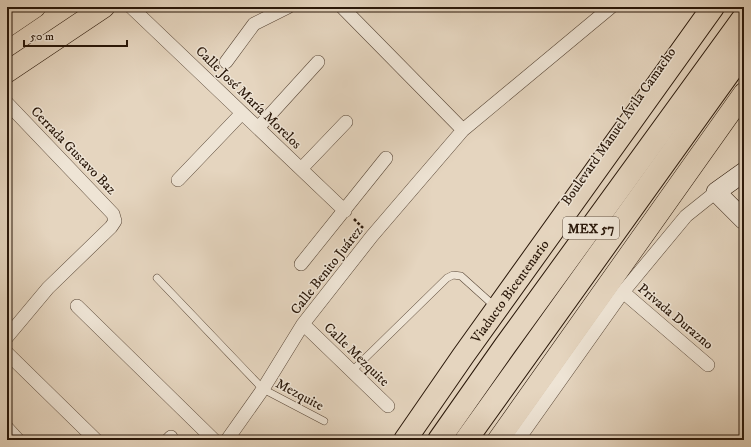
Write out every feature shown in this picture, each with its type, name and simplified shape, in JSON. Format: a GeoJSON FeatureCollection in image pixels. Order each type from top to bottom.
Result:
{"type":"FeatureCollection","features":[{"type":"Feature","properties":{"kind":"highway","name":"Viaducto Bicentenario"},"geometry":{"type":"LineString","coordinates":[[405,440],[462,356],[713,7]]}},
{"type":"Feature","properties":{"kind":"highway","name":"MEX 57"},"geometry":{"type":"LineString","coordinates":[[439,440],[505,346],[744,17]]}},
{"type":"Feature","properties":{"kind":"highway","name":"MEX 57"},"geometry":{"type":"LineString","coordinates":[[466,440],[744,52]]}},
{"type":"Feature","properties":{"kind":"main road"},"geometry":{"type":"LineString","coordinates":[[7,26],[35,7]]}},
{"type":"Feature","properties":{"kind":"main road"},"geometry":{"type":"LineString","coordinates":[[7,72],[104,7]]}},
{"type":"Feature","properties":{"kind":"main road","name":"Boulevard Manuel Ávila Camacho"},"geometry":{"type":"LineString","coordinates":[[393,440],[617,129],[702,7]]}},
{"type":"Feature","properties":{"kind":"main road"},"geometry":{"type":"LineString","coordinates":[[498,440],[744,93]]}},
{"type":"Feature","properties":{"kind":"street","name":"Calle José María Morelos"},"geometry":{"type":"LineString","coordinates":[[131,7],[345,211]]}},
{"type":"Feature","properties":{"kind":"street"},"geometry":{"type":"LineString","coordinates":[[226,62],[254,24],[288,7]]}},
{"type":"Feature","properties":{"kind":"street"},"geometry":{"type":"LineString","coordinates":[[342,7],[463,130]]}},
{"type":"Feature","properties":{"kind":"street","name":"Calle Benito Juárez"},"geometry":{"type":"LineString","coordinates":[[227,440],[263,389],[303,324],[372,236],[463,130],[611,7]]}},
{"type":"Feature","properties":{"kind":"street"},"geometry":{"type":"LineString","coordinates":[[258,128],[318,62]]}},
{"type":"Feature","properties":{"kind":"street","name":"Cerrada Gustavo Baz"},"geometry":{"type":"LineString","coordinates":[[7,103],[113,214],[115,221],[112,227],[48,288],[7,337]]}},
{"type":"Feature","properties":{"kind":"street"},"geometry":{"type":"LineString","coordinates":[[178,180],[242,113]]}},
{"type":"Feature","properties":{"kind":"street"},"geometry":{"type":"LineString","coordinates":[[301,169],[346,122]]}},
{"type":"Feature","properties":{"kind":"street"},"geometry":{"type":"LineString","coordinates":[[301,264],[386,158]]}},
{"type":"Feature","properties":{"kind":"street"},"geometry":{"type":"LineString","coordinates":[[518,440],[623,292],[686,216],[744,172]]}},
{"type":"Feature","properties":{"kind":"street"},"geometry":{"type":"LineString","coordinates":[[716,192],[744,220]]}},
{"type":"Feature","properties":{"kind":"street","name":"Privada Durazno"},"geometry":{"type":"LineString","coordinates":[[623,292],[708,364]]}},
{"type":"Feature","properties":{"kind":"street"},"geometry":{"type":"LineString","coordinates":[[77,306],[214,440]]}},
{"type":"Feature","properties":{"kind":"street","name":"Calle Mezquite"},"geometry":{"type":"LineString","coordinates":[[303,324],[388,406]]}},
{"type":"Feature","properties":{"kind":"street"},"geometry":{"type":"LineString","coordinates":[[7,353],[96,440]]}},
{"type":"Feature","properties":{"kind":"street"},"geometry":{"type":"LineString","coordinates":[[7,428],[18,440]]}},
{"type":"Feature","properties":{"kind":"lane"},"geometry":{"type":"LineString","coordinates":[[352,371],[447,278],[453,275],[461,276],[491,303]]}},
{"type":"Feature","properties":{"kind":"lane"},"geometry":{"type":"LineString","coordinates":[[157,278],[263,389]]}},
{"type":"Feature","properties":{"kind":"lane","name":"Mezquite"},"geometry":{"type":"LineString","coordinates":[[263,389],[324,422]]}}]}
